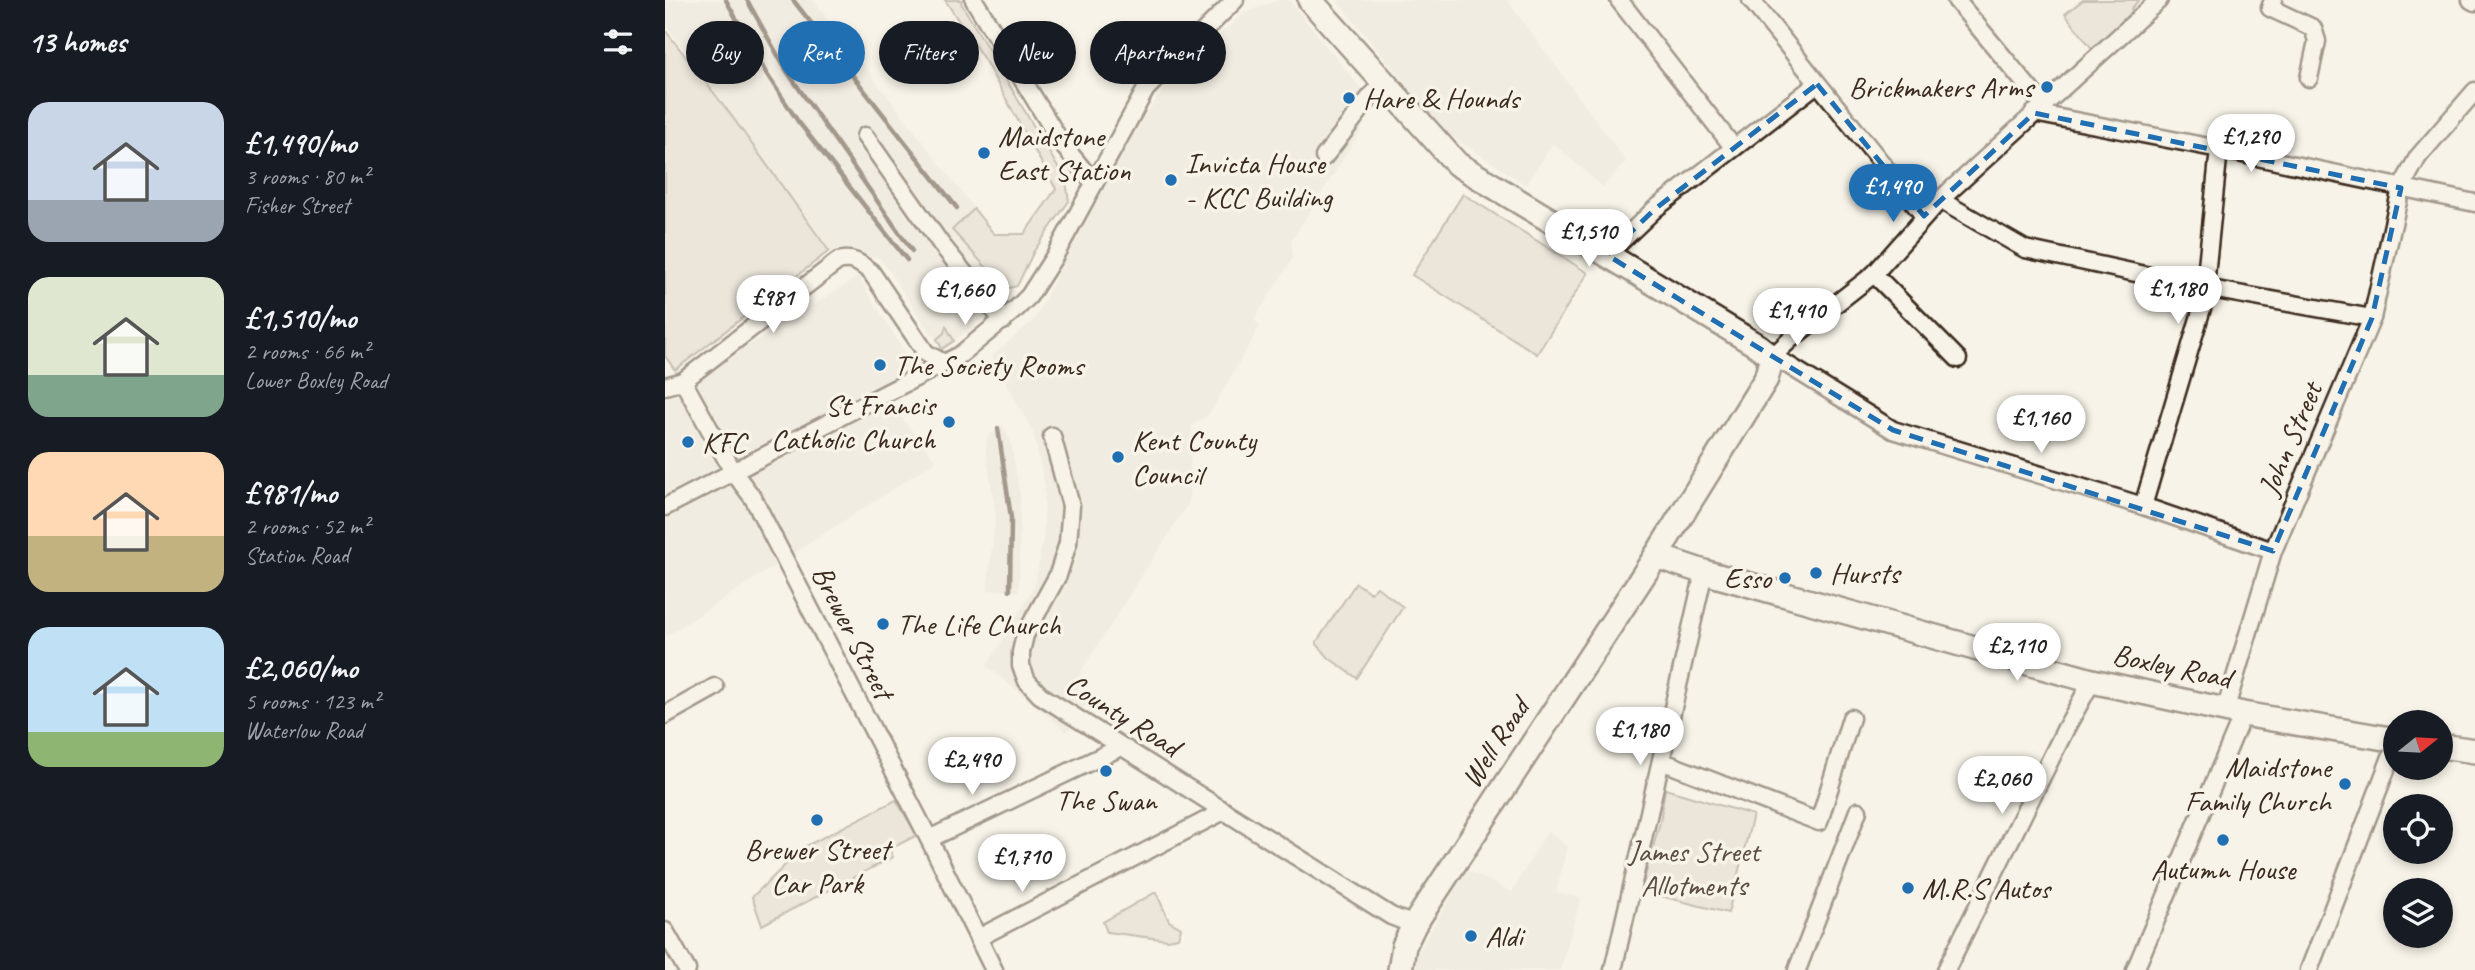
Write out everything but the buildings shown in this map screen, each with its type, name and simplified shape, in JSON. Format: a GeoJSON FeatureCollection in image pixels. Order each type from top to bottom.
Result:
{"type":"FeatureCollection","features":[{"type":"Feature","properties":{"kind":"main road"},"geometry":{"type":"LineString","coordinates":[[1310,0],[1457,164],[1772,357]]}},
{"type":"Feature","properties":{"kind":"main road","name":"Well Road"},"geometry":{"type":"LineString","coordinates":[[1400,970],[1404,946],[1414,925],[1656,556],[1766,379],[1772,357]]}},
{"type":"Feature","properties":{"kind":"main road","name":"Boxley Road"},"geometry":{"type":"LineString","coordinates":[[1656,556],[1704,572],[2092,681],[2234,712],[2383,740]]}},
{"type":"Feature","properties":{"kind":"main road"},"geometry":{"type":"LineString","coordinates":[[2453,748],[2475,751]]}},
{"type":"Feature","properties":{"kind":"street"},"geometry":{"type":"LineString","coordinates":[[974,0],[1062,144],[1094,183]]}},
{"type":"Feature","properties":{"kind":"street"},"geometry":{"type":"LineString","coordinates":[[665,506],[960,355],[1003,321],[1029,296],[1146,89],[1235,0]]}},
{"type":"Feature","properties":{"kind":"street"},"geometry":{"type":"LineString","coordinates":[[1619,0],[1734,148]]}},
{"type":"Feature","properties":{"kind":"street"},"geometry":{"type":"LineString","coordinates":[[1751,0],[1924,216]]}},
{"type":"Feature","properties":{"kind":"street"},"geometry":{"type":"LineString","coordinates":[[1957,0],[2038,109],[2475,204]]}},
{"type":"Feature","properties":{"kind":"street"},"geometry":{"type":"LineString","coordinates":[[2159,0],[1940,200],[1874,274],[1772,357],[1892,430],[2143,506],[2273,551]]}},
{"type":"Feature","properties":{"kind":"street"},"geometry":{"type":"LineString","coordinates":[[2273,0],[2270,8],[2313,28],[2317,41],[2309,78]]}},
{"type":"Feature","properties":{"kind":"street"},"geometry":{"type":"LineString","coordinates":[[1324,157],[1382,82]]}},
{"type":"Feature","properties":{"kind":"street"},"geometry":{"type":"LineString","coordinates":[[1607,255],[1655,209],[1817,84]]}},
{"type":"Feature","properties":{"kind":"street","name":"John Street"},"geometry":{"type":"LineString","coordinates":[[2136,970],[2234,712],[2273,551],[2372,318],[2401,188],[2418,157],[2475,91]]}},
{"type":"Feature","properties":{"kind":"street"},"geometry":{"type":"LineString","coordinates":[[865,136],[940,244],[1003,321]]}},
{"type":"Feature","properties":{"kind":"street"},"geometry":{"type":"LineString","coordinates":[[2143,506],[2203,305],[2219,149]]}},
{"type":"Feature","properties":{"kind":"street"},"geometry":{"type":"LineString","coordinates":[[1940,200],[2025,249],[2205,288],[2372,318]]}},
{"type":"Feature","properties":{"kind":"street"},"geometry":{"type":"LineString","coordinates":[[665,386],[683,381],[838,261],[847,258],[859,262],[871,272],[926,353],[942,362]]}},
{"type":"Feature","properties":{"kind":"street"},"geometry":{"type":"LineString","coordinates":[[1874,274],[1958,359]]}},
{"type":"Feature","properties":{"kind":"street","name":"Brewer Street"},"geometry":{"type":"LineString","coordinates":[[683,381],[734,473],[753,498],[994,970]]}},
{"type":"Feature","properties":{"kind":"street","name":"County Road"},"geometry":{"type":"LineString","coordinates":[[1052,436],[1071,506],[1068,543],[1058,575],[1025,635],[1021,666],[1027,681],[1040,695],[1121,747],[1391,916],[1414,925]]}},
{"type":"Feature","properties":{"kind":"street"},"geometry":{"type":"LineString","coordinates":[[1613,970],[1704,572]]}},
{"type":"Feature","properties":{"kind":"street"},"geometry":{"type":"LineString","coordinates":[[1946,970],[2092,681]]}},
{"type":"Feature","properties":{"kind":"street"},"geometry":{"type":"LineString","coordinates":[[665,715],[715,687]]}},
{"type":"Feature","properties":{"kind":"street"},"geometry":{"type":"LineString","coordinates":[[1661,761],[1819,822],[1851,718]]}},
{"type":"Feature","properties":{"kind":"street"},"geometry":{"type":"LineString","coordinates":[[929,839],[1121,747]]}},
{"type":"Feature","properties":{"kind":"street"},"geometry":{"type":"LineString","coordinates":[[2309,970],[2383,776]]}},
{"type":"Feature","properties":{"kind":"street"},"geometry":{"type":"LineString","coordinates":[[978,938],[1224,811]]}},
{"type":"Feature","properties":{"kind":"street"},"geometry":{"type":"LineString","coordinates":[[1797,970],[1858,811]]}},
{"type":"Feature","properties":{"kind":"street"},"geometry":{"type":"LineString","coordinates":[[665,931],[687,970]]}},
{"type":"Feature","properties":{"kind":"highlighted area"},"geometry":{"type":"Polygon","coordinates":[[[1817,84],[1924,216],[2034,113],[2401,188],[2372,318],[2273,551],[1893,430],[1607,255],[1655,209],[1817,84]]]}},
{"type":"Feature","properties":{"kind":"shaded area"},"geometry":{"type":"Polygon","coordinates":[[[665,0],[813,0],[829,21],[778,21],[778,84],[865,84],[865,67],[994,234],[1024,234],[1009,300],[942,349],[880,258],[829,251],[708,84],[764,84],[764,21],[686,21],[686,53],[665,24],[665,0]]]}},
{"type":"Feature","properties":{"kind":"shaded area"},"geometry":{"type":"Polygon","coordinates":[[[1278,0],[1289,0],[1362,90],[1362,129],[1291,241],[1293,258],[1254,319],[1260,326],[1209,414],[1192,425],[1189,502],[1081,671],[1078,689],[1086,704],[1067,732],[987,666],[1035,585],[1044,534],[1045,487],[1034,434],[992,356],[1035,319],[1116,156],[1168,84],[1226,84],[1226,29],[1245,13],[1278,0]]]}},
{"type":"Feature","properties":{"kind":"shaded area"},"geometry":{"type":"Polygon","coordinates":[[[1337,0],[1507,0],[1626,161],[1603,187],[1553,143],[1526,185],[1442,130],[1337,0]]]}},
{"type":"Feature","properties":{"kind":"shaded area"},"geometry":{"type":"Polygon","coordinates":[[[858,277],[915,369],[883,395],[936,461],[665,637],[665,397],[858,277]]]}},
{"type":"Feature","properties":{"kind":"shaded area"},"geometry":{"type":"Polygon","coordinates":[[[1003,425],[1011,443],[1020,496],[1019,591],[987,590],[996,514],[986,451],[987,437],[1003,425]]]}},
{"type":"Feature","properties":{"kind":"shaded area"},"geometry":{"type":"Polygon","coordinates":[[[1548,830],[1567,847],[1556,892],[1581,898],[1560,970],[1414,970],[1416,956],[1466,870],[1512,892],[1548,830]]]}},
{"type":"Feature","properties":{"kind":"green space"},"geometry":{"type":"Polygon","coordinates":[[[945,0],[962,0],[961,3],[972,21],[959,21],[945,0]]]}},
{"type":"Feature","properties":{"kind":"green space"},"geometry":{"type":"Polygon","coordinates":[[[2083,0],[2139,0],[2131,9],[2135,13],[2094,51],[2065,14],[2083,0]]]}},
{"type":"Feature","properties":{"kind":"green space"},"geometry":{"type":"Polygon","coordinates":[[[665,30],[686,57],[686,84],[707,84],[829,251],[675,370],[665,356],[665,30]]]}},
{"type":"Feature","properties":{"kind":"green space"},"geometry":{"type":"Polygon","coordinates":[[[979,34],[993,57],[993,75],[979,52],[979,34]]]}},
{"type":"Feature","properties":{"kind":"green space"},"geometry":{"type":"Polygon","coordinates":[[[998,84],[1009,84],[1066,181],[1069,201],[1034,251],[1017,286],[1006,289],[952,230],[974,209],[994,234],[1024,234],[1056,189],[998,84]]]}},
{"type":"Feature","properties":{"kind":"green space"},"geometry":{"type":"Polygon","coordinates":[[[1463,194],[1588,273],[1537,354],[1412,275],[1463,194]]]}},
{"type":"Feature","properties":{"kind":"green space"},"geometry":{"type":"Polygon","coordinates":[[[946,326],[954,341],[942,349],[937,339],[944,333],[946,326]]]}},
{"type":"Feature","properties":{"kind":"green space"},"geometry":{"type":"Polygon","coordinates":[[[1356,583],[1371,593],[1377,587],[1403,607],[1357,678],[1329,658],[1316,643],[1356,583]]]}},
{"type":"Feature","properties":{"kind":"green space","name":"James Street Allotments"},"geometry":{"type":"Polygon","coordinates":[[[1665,789],[1753,815],[1728,913],[1641,891],[1660,822],[1665,789]]]}},
{"type":"Feature","properties":{"kind":"green space"},"geometry":{"type":"Polygon","coordinates":[[[896,800],[917,835],[890,849],[893,857],[762,925],[752,897],[804,847],[896,800]]]}},
{"type":"Feature","properties":{"kind":"green space"},"geometry":{"type":"Polygon","coordinates":[[[1156,892],[1169,921],[1181,928],[1178,938],[1168,940],[1107,932],[1103,922],[1156,892]]]}},
{"type":"Feature","properties":{"kind":"railway"},"geometry":{"type":"LineString","coordinates":[[726,0],[766,73],[797,120],[907,260]]}},
{"type":"Feature","properties":{"kind":"railway"},"geometry":{"type":"LineString","coordinates":[[747,0],[786,70],[912,251]]}},
{"type":"Feature","properties":{"kind":"railway"},"geometry":{"type":"LineString","coordinates":[[793,0],[957,208]]}},
{"type":"Feature","properties":{"kind":"railway"},"geometry":{"type":"LineString","coordinates":[[998,428],[1011,518],[1010,590]]}},
{"type":"Feature","properties":{"kind":"place","name":"Brickmakers Arms"},"geometry":{"type":"Point","coordinates":[2047,87]}},
{"type":"Feature","properties":{"kind":"place","name":"Hare & Hounds"},"geometry":{"type":"Point","coordinates":[1349,98]}},
{"type":"Feature","properties":{"kind":"place","name":"Maidstone East Station"},"geometry":{"type":"Point","coordinates":[984,153]}},
{"type":"Feature","properties":{"kind":"place","name":"Invicta House - KCC Building"},"geometry":{"type":"Point","coordinates":[1171,180]}},
{"type":"Feature","properties":{"kind":"place","name":"The Society Rooms"},"geometry":{"type":"Point","coordinates":[880,365]}},
{"type":"Feature","properties":{"kind":"place","name":"St Francis Catholic Church"},"geometry":{"type":"Point","coordinates":[949,422]}},
{"type":"Feature","properties":{"kind":"place","name":"KFC"},"geometry":{"type":"Point","coordinates":[688,442]}},
{"type":"Feature","properties":{"kind":"place","name":"Kent County Council"},"geometry":{"type":"Point","coordinates":[1118,457]}},
{"type":"Feature","properties":{"kind":"place","name":"Hursts"},"geometry":{"type":"Point","coordinates":[1816,573]}},
{"type":"Feature","properties":{"kind":"place","name":"Esso"},"geometry":{"type":"Point","coordinates":[1785,578]}},
{"type":"Feature","properties":{"kind":"place","name":"The Life Church"},"geometry":{"type":"Point","coordinates":[883,624]}},
{"type":"Feature","properties":{"kind":"place","name":"The Swan"},"geometry":{"type":"Point","coordinates":[1106,771]}},
{"type":"Feature","properties":{"kind":"place","name":"Maidstone Family Church"},"geometry":{"type":"Point","coordinates":[2345,784]}},
{"type":"Feature","properties":{"kind":"place","name":"Brewer Street Car Park"},"geometry":{"type":"Point","coordinates":[817,820]}},
{"type":"Feature","properties":{"kind":"place","name":"Autumn House"},"geometry":{"type":"Point","coordinates":[2223,840]}},
{"type":"Feature","properties":{"kind":"place","name":"M.R.S Autos"},"geometry":{"type":"Point","coordinates":[1908,888]}},
{"type":"Feature","properties":{"kind":"place","name":"Aldi"},"geometry":{"type":"Point","coordinates":[1471,936]}}]}
